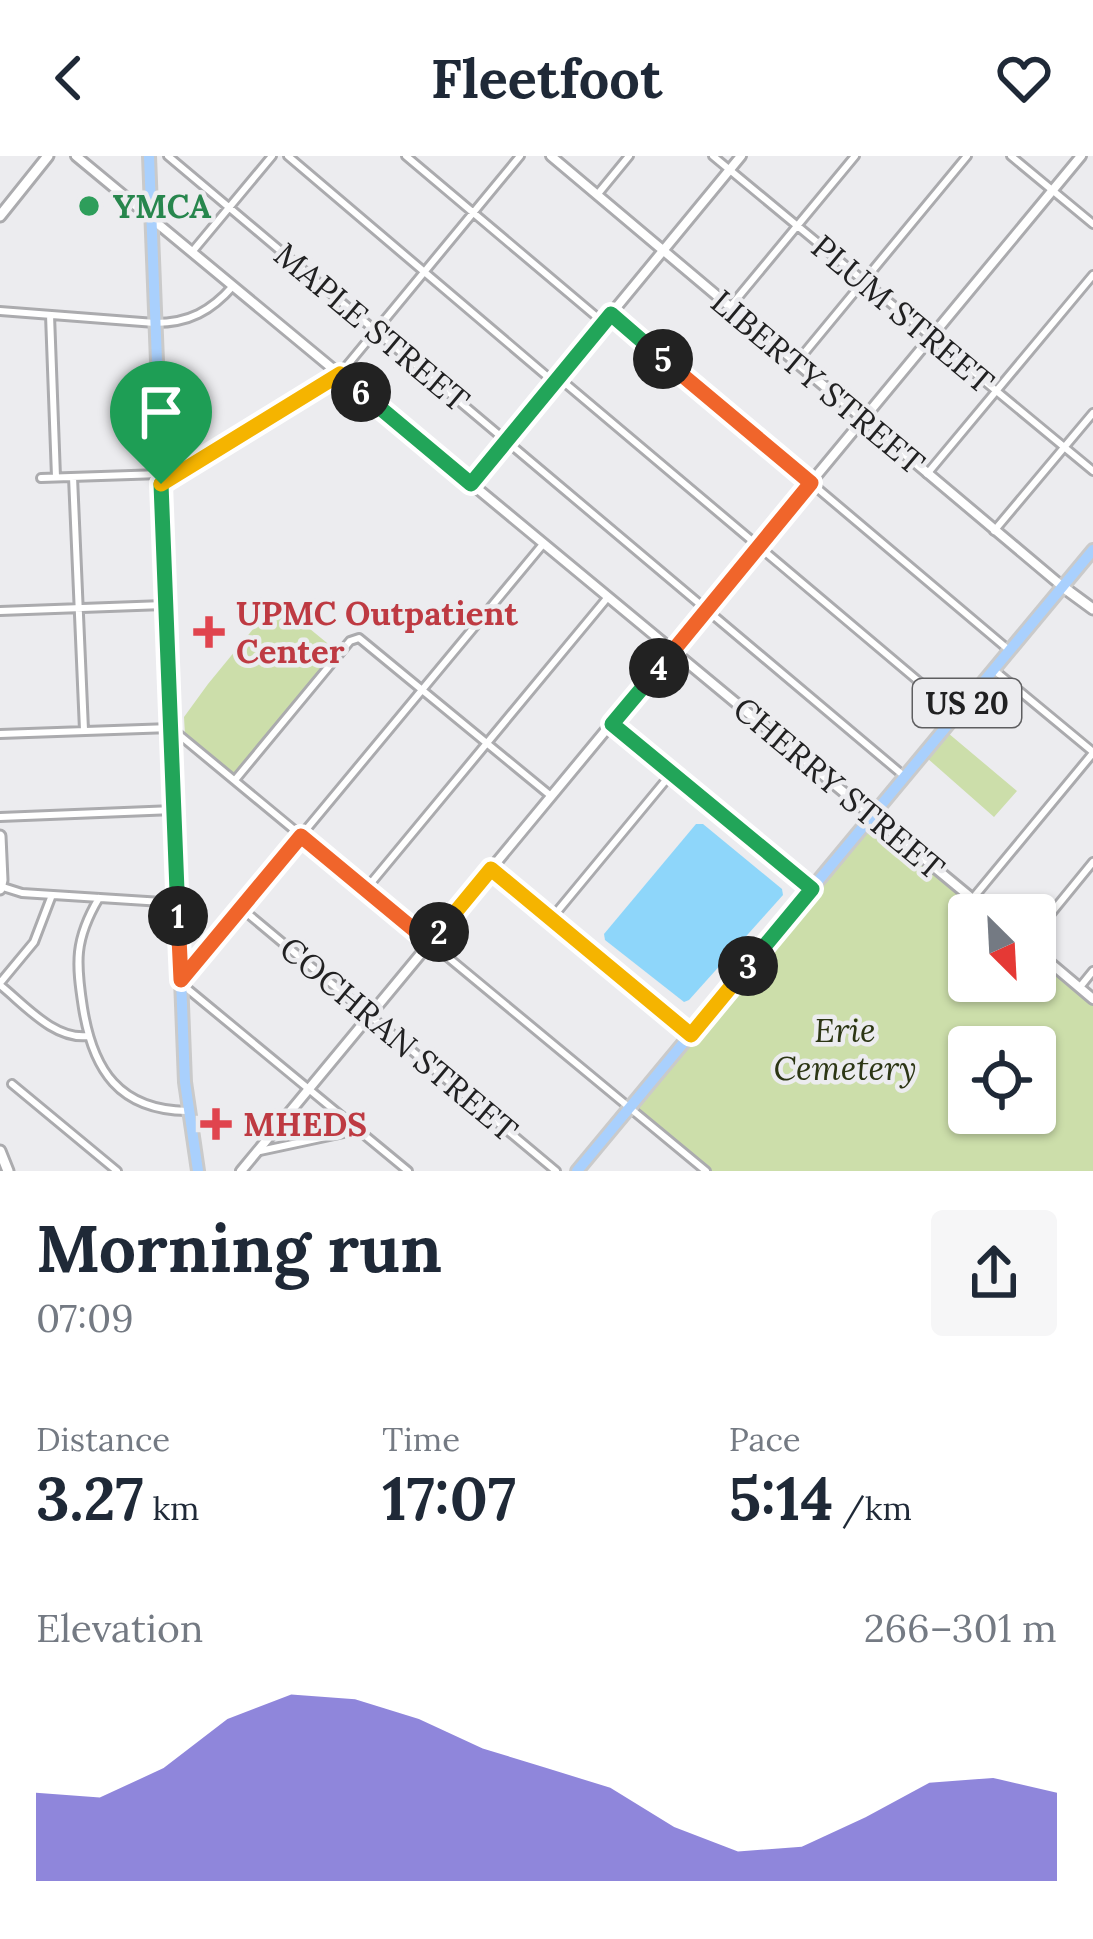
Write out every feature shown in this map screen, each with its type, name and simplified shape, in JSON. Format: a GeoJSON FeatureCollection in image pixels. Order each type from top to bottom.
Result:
{"type":"FeatureCollection","features":[{"type":"Feature","properties":{"kind":"main road"},"geometry":{"type":"LineString","coordinates":[[1,213],[48,156]]}},
{"type":"Feature","properties":{"kind":"main road"},"geometry":{"type":"LineString","coordinates":[[149,156],[185,1082],[198,1171]]}},
{"type":"Feature","properties":{"kind":"main road","name":"US 20"},"geometry":{"type":"LineString","coordinates":[[577,1171],[1093,550]]}},
{"type":"Feature","properties":{"kind":"main road","name":"LIBERTY STREET"},"geometry":{"type":"LineString","coordinates":[[1063,587],[1091,610]]}},
{"type":"Feature","properties":{"kind":"main road"},"geometry":{"type":"LineString","coordinates":[[0,836],[0,887]]}},
{"type":"Feature","properties":{"kind":"main road"},"geometry":{"type":"LineString","coordinates":[[0,1151],[8,1171]]}},
{"type":"Feature","properties":{"kind":"street","name":"CHERRY STREET"},"geometry":{"type":"LineString","coordinates":[[76,156],[967,894]]}},
{"type":"Feature","properties":{"kind":"street","name":"MAPLE STREET"},"geometry":{"type":"LineString","coordinates":[[168,156],[905,777]]}},
{"type":"Feature","properties":{"kind":"street"},"geometry":{"type":"LineString","coordinates":[[192,252],[272,156]]}},
{"type":"Feature","properties":{"kind":"street"},"geometry":{"type":"LineString","coordinates":[[288,156],[958,714]]}},
{"type":"Feature","properties":{"kind":"street"},"geometry":{"type":"LineString","coordinates":[[406,156],[811,483],[1010,651]]}},
{"type":"Feature","properties":{"kind":"street"},"geometry":{"type":"LineString","coordinates":[[41,478],[161,479],[340,374],[520,156]]}},
{"type":"Feature","properties":{"kind":"street","name":"LIBERTY STREET"},"geometry":{"type":"LineString","coordinates":[[551,156],[1063,587]]}},
{"type":"Feature","properties":{"kind":"street"},"geometry":{"type":"LineString","coordinates":[[597,195],[629,156]]}},
{"type":"Feature","properties":{"kind":"street","name":"PLUM STREET"},"geometry":{"type":"LineString","coordinates":[[713,156],[1093,471]]}},
{"type":"Feature","properties":{"kind":"street"},"geometry":{"type":"LineString","coordinates":[[471,484],[741,156]]}},
{"type":"Feature","properties":{"kind":"street"},"geometry":{"type":"LineString","coordinates":[[730,308],[855,156]]}},
{"type":"Feature","properties":{"kind":"street"},"geometry":{"type":"LineString","coordinates":[[796,363],[967,156]]}},
{"type":"Feature","properties":{"kind":"street"},"geometry":{"type":"LineString","coordinates":[[1011,156],[1093,224]]}},
{"type":"Feature","properties":{"kind":"street"},"geometry":{"type":"LineString","coordinates":[[241,1171],[1082,156]]}},
{"type":"Feature","properties":{"kind":"street"},"geometry":{"type":"LineString","coordinates":[[928,474],[1093,275]]}},
{"type":"Feature","properties":{"kind":"street"},"geometry":{"type":"LineString","coordinates":[[0,311],[178,321],[217,303],[233,286]]}},
{"type":"Feature","properties":{"kind":"street"},"geometry":{"type":"LineString","coordinates":[[50,315],[56,477]]}},
{"type":"Feature","properties":{"kind":"street"},"geometry":{"type":"LineString","coordinates":[[994,531],[1093,413]]}},
{"type":"Feature","properties":{"kind":"street"},"geometry":{"type":"LineString","coordinates":[[74,477],[84,730]]}},
{"type":"Feature","properties":{"kind":"street"},"geometry":{"type":"LineString","coordinates":[[408,1171],[181,982],[544,543]]}},
{"type":"Feature","properties":{"kind":"street"},"geometry":{"type":"LineString","coordinates":[[366,889],[608,597]]}},
{"type":"Feature","properties":{"kind":"street"},"geometry":{"type":"LineString","coordinates":[[0,611],[166,605]]}},
{"type":"Feature","properties":{"kind":"street"},"geometry":{"type":"LineString","coordinates":[[235,781],[355,638],[551,796]]}},
{"type":"Feature","properties":{"kind":"street"},"geometry":{"type":"LineString","coordinates":[[977,894],[1093,753],[994,670]]}},
{"type":"Feature","properties":{"kind":"street"},"geometry":{"type":"LineString","coordinates":[[612,724],[812,889]]}},
{"type":"Feature","properties":{"kind":"street"},"geometry":{"type":"LineString","coordinates":[[0,734],[171,728],[706,1171]]}},
{"type":"Feature","properties":{"kind":"street"},"geometry":{"type":"LineString","coordinates":[[551,919],[672,773]]}},
{"type":"Feature","properties":{"kind":"street"},"geometry":{"type":"LineString","coordinates":[[0,817],[174,810]]}},
{"type":"Feature","properties":{"kind":"street"},"geometry":{"type":"LineString","coordinates":[[1056,907],[1093,862]]}},
{"type":"Feature","properties":{"kind":"street"},"geometry":{"type":"LineString","coordinates":[[491,869],[691,1035]]}},
{"type":"Feature","properties":{"kind":"street"},"geometry":{"type":"LineString","coordinates":[[0,887],[16,893],[178,903]]}},
{"type":"Feature","properties":{"kind":"street"},"geometry":{"type":"LineString","coordinates":[[52,895],[34,942],[0,984],[60,1032],[88,1036]]}},
{"type":"Feature","properties":{"kind":"street"},"geometry":{"type":"LineString","coordinates":[[99,898],[84,925],[77,969],[88,1036],[99,1065],[122,1091],[152,1108],[189,1111]]}},
{"type":"Feature","properties":{"kind":"street","name":"COCHRAN STREET"},"geometry":{"type":"LineString","coordinates":[[241,908],[556,1171]]}},
{"type":"Feature","properties":{"kind":"street"},"geometry":{"type":"LineString","coordinates":[[1056,967],[1093,998]]}},
{"type":"Feature","properties":{"kind":"street"},"geometry":{"type":"LineString","coordinates":[[1080,987],[1093,971]]}},
{"type":"Feature","properties":{"kind":"street"},"geometry":{"type":"LineString","coordinates":[[13,1084],[117,1171]]}},
{"type":"Feature","properties":{"kind":"street"},"geometry":{"type":"LineString","coordinates":[[256,1152],[358,1130]]}},
{"type":"Feature","properties":{"kind":"green space"},"geometry":{"type":"Polygon","coordinates":[[[276,601],[338,652],[233,775],[185,735],[184,717],[276,601]]]}},
{"type":"Feature","properties":{"kind":"green space"},"geometry":{"type":"Polygon","coordinates":[[[948,733],[1017,791],[994,817],[927,758],[948,733]]]}},
{"type":"Feature","properties":{"kind":"green space","name":"Erie Cemetery"},"geometry":{"type":"Polygon","coordinates":[[[874,824],[961,894],[948,894],[948,1002],[1056,1002],[1056,973],[1093,1003],[1093,1171],[711,1171],[636,1108],[874,824]]]}},
{"type":"Feature","properties":{"kind":"water"},"geometry":{"type":"Polygon","coordinates":[[[696,824],[703,824],[782,889],[783,895],[684,1002],[605,940],[604,934],[696,824]]]}},
{"type":"Feature","properties":{"kind":"place","name":"YMCA"},"geometry":{"type":"Point","coordinates":[89,206]}},
{"type":"Feature","properties":{"kind":"place","name":"UPMC Outpatient Center"},"geometry":{"type":"Point","coordinates":[209,632]}},
{"type":"Feature","properties":{"kind":"place","name":"MHEDS"},"geometry":{"type":"Point","coordinates":[216,1124]}},
{"type":"Feature","properties":{"kind":"route"},"geometry":{"type":"LineString","coordinates":[[611,314],[811,483],[612,724],[812,889],[691,1035],[491,869],[430,943],[301,836],[181,980],[161,484],[340,374],[471,484],[611,314]]}}]}
